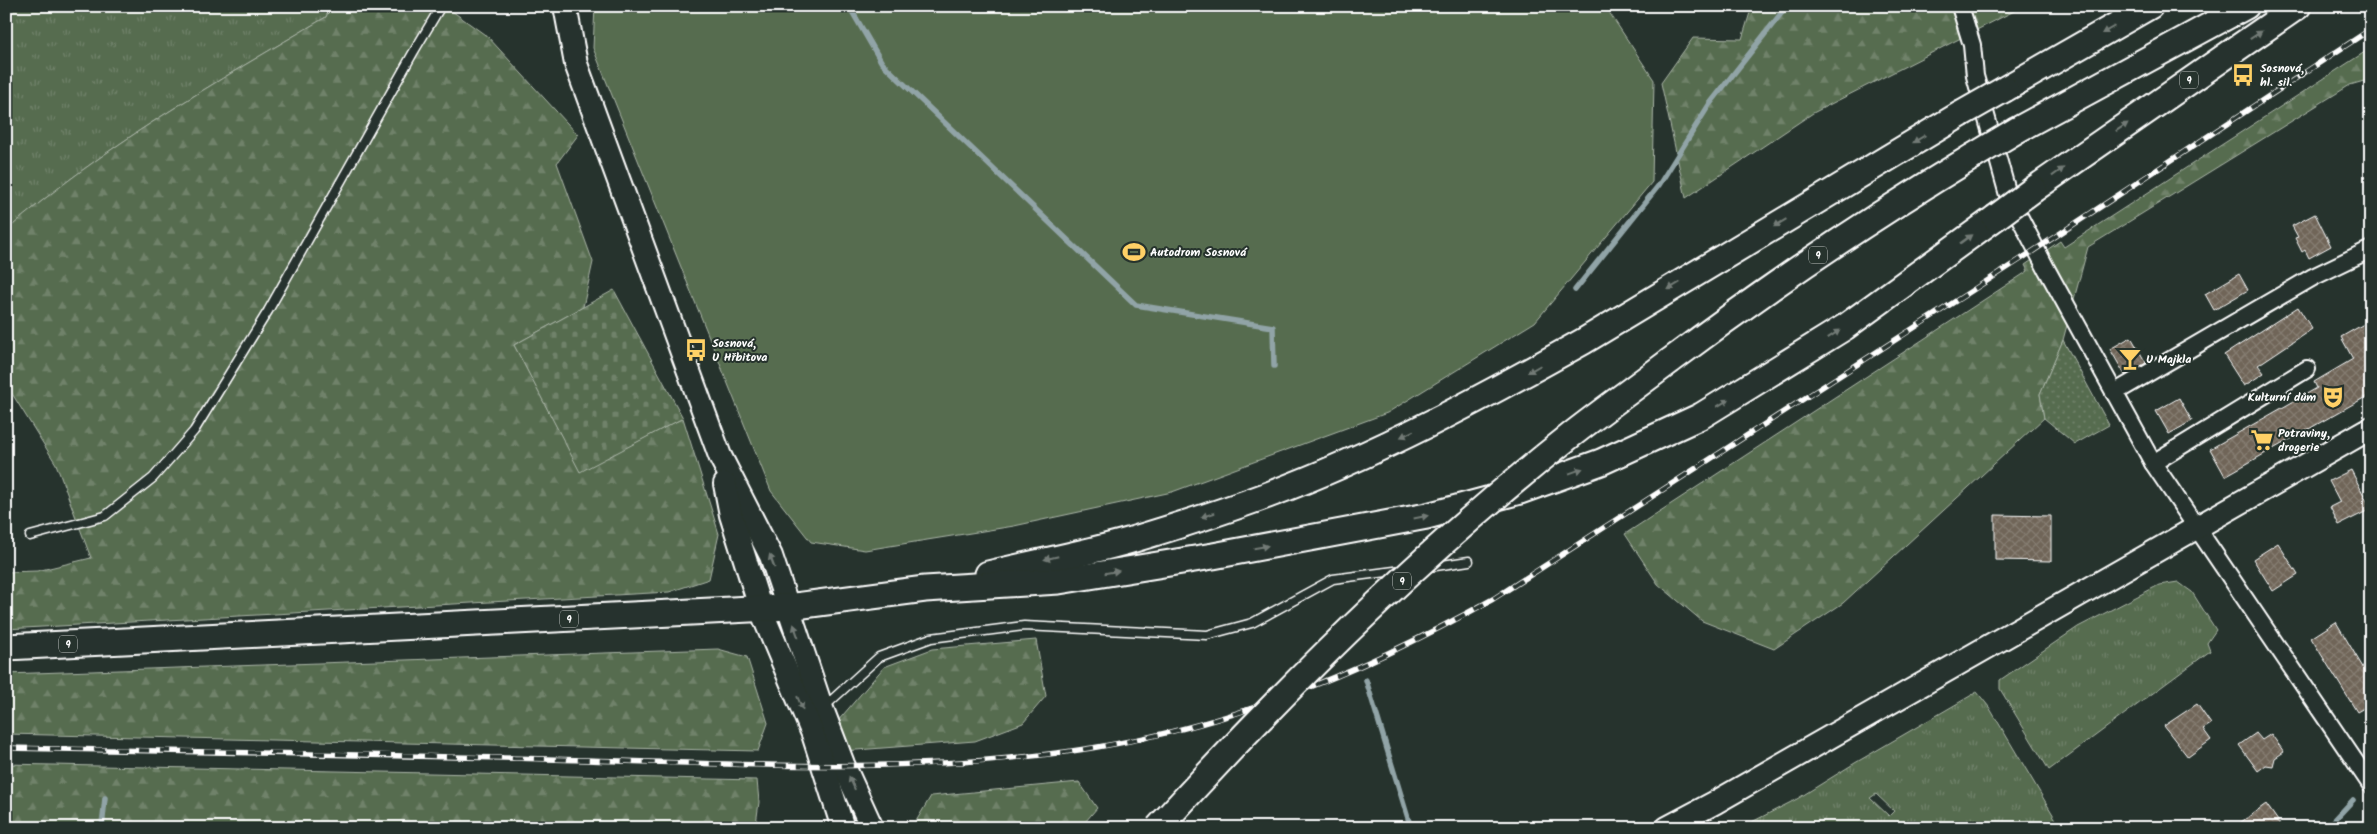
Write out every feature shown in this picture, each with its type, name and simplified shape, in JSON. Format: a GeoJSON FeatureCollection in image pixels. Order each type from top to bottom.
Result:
{"type":"FeatureCollection","features":[{"type":"Feature","properties":{"kind":"main road","name":"9"},"geometry":{"type":"LineString","coordinates":[[925,589],[1126,541],[1269,494],[1369,453],[1521,376],[1584,341],[1961,114],[2150,6]]}},
{"type":"Feature","properties":{"kind":"main road","name":"9"},"geometry":{"type":"LineString","coordinates":[[1158,828],[1269,708],[1425,560],[1570,436],[1745,304],[1826,249],[2213,6]]}},
{"type":"Feature","properties":{"kind":"main road","name":"9"},"geometry":{"type":"LineString","coordinates":[[2016,130],[2246,6]]}},
{"type":"Feature","properties":{"kind":"main road","name":"9"},"geometry":{"type":"LineString","coordinates":[[6,647],[761,610],[925,589],[1059,581],[1427,516],[1520,491],[1601,462],[1701,416],[1845,327],[2034,189],[2298,6]]}},
{"type":"Feature","properties":{"kind":"street"},"geometry":{"type":"LineString","coordinates":[[565,6],[576,64],[720,456],[771,556],[822,709],[843,764],[872,828]]}},
{"type":"Feature","properties":{"kind":"street"},"geometry":{"type":"LineString","coordinates":[[1960,6],[1972,45],[1976,76],[2008,195],[2153,463],[2371,785]]}},
{"type":"Feature","properties":{"kind":"street"},"geometry":{"type":"LineString","coordinates":[[2114,393],[2313,277],[2371,249]]}},
{"type":"Feature","properties":{"kind":"street"},"geometry":{"type":"LineString","coordinates":[[2153,463],[2307,369]]}},
{"type":"Feature","properties":{"kind":"street"},"geometry":{"type":"LineString","coordinates":[[1667,828],[1741,788],[2371,428]]}},
{"type":"Feature","properties":{"kind":"street"},"geometry":{"type":"LineString","coordinates":[[720,456],[732,515],[761,610],[813,734],[842,826]]}},
{"type":"Feature","properties":{"kind":"lane"},"geometry":{"type":"LineString","coordinates":[[30,536],[105,516],[152,478],[194,431],[268,311],[413,52],[441,6]]}},
{"type":"Feature","properties":{"kind":"lane"},"geometry":{"type":"LineString","coordinates":[[822,709],[879,657],[931,638],[1024,626],[1207,635],[1252,623],[1332,579],[1469,561]]}},
{"type":"Feature","properties":{"kind":"green space"},"geometry":{"type":"Polygon","coordinates":[[[6,6],[331,6],[326,17],[161,116],[121,143],[43,200],[6,231],[6,6]]]}},
{"type":"Feature","properties":{"kind":"green space"},"geometry":{"type":"Polygon","coordinates":[[[331,6],[445,6],[488,37],[578,135],[557,163],[593,262],[583,307],[514,345],[580,471],[683,418],[719,534],[709,579],[669,592],[6,629],[6,572],[37,571],[91,558],[56,464],[6,384],[6,231],[43,200],[121,143],[161,116],[326,17],[331,6]]]}},
{"type":"Feature","properties":{"kind":"green space","name":"Autodrom Sosnová"},"geometry":{"type":"Polygon","coordinates":[[[595,6],[1605,6],[1654,80],[1652,182],[1535,322],[1387,413],[1172,492],[1014,526],[865,550],[811,542],[771,491],[593,48],[595,6]]]}},
{"type":"Feature","properties":{"kind":"green space"},"geometry":{"type":"Polygon","coordinates":[[[1752,6],[2024,6],[1813,113],[1686,198],[1661,83],[1693,38],[1742,39],[1752,6]]]}},
{"type":"Feature","properties":{"kind":"green space"},"geometry":{"type":"Polygon","coordinates":[[[2371,48],[2371,79],[2350,85],[2088,247],[2063,340],[2040,394],[2044,418],[1843,603],[1774,649],[1702,621],[1658,584],[1625,534],[2028,271],[2025,265],[2060,241],[2064,247],[2371,48]]]}},
{"type":"Feature","properties":{"kind":"green space"},"geometry":{"type":"Polygon","coordinates":[[[614,290],[683,418],[580,472],[514,345],[614,290]]]}},
{"type":"Feature","properties":{"kind":"green space"},"geometry":{"type":"Polygon","coordinates":[[[2063,340],[2109,425],[2075,444],[2044,418],[2040,394],[2063,340]]]}},
{"type":"Feature","properties":{"kind":"green space"},"geometry":{"type":"Polygon","coordinates":[[[2178,582],[2192,592],[2216,630],[2207,643],[2210,651],[2049,770],[2000,689],[2000,680],[2078,627],[2159,585],[2178,582]]]}},
{"type":"Feature","properties":{"kind":"green space"},"geometry":{"type":"Polygon","coordinates":[[[1036,640],[1046,696],[1023,723],[975,741],[843,751],[837,722],[884,667],[932,649],[1036,640]]]}},
{"type":"Feature","properties":{"kind":"green space"},"geometry":{"type":"Polygon","coordinates":[[[718,649],[747,657],[768,723],[758,751],[6,734],[6,674],[718,649]]]}},
{"type":"Feature","properties":{"kind":"green space"},"geometry":{"type":"Polygon","coordinates":[[[1977,692],[1989,707],[2061,828],[1740,828],[1797,799],[1977,692]],[[1876,794],[1870,798],[1889,816],[1894,811],[1876,794]]]}},
{"type":"Feature","properties":{"kind":"green space"},"geometry":{"type":"Polygon","coordinates":[[[6,764],[757,780],[759,802],[756,824],[752,828],[6,828],[6,764]]]}},
{"type":"Feature","properties":{"kind":"green space"},"geometry":{"type":"Polygon","coordinates":[[[1079,782],[1097,808],[1080,828],[912,828],[931,796],[1079,782]]]}},
{"type":"Feature","properties":{"kind":"building"},"geometry":{"type":"Polygon","coordinates":[[[2315,214],[2331,246],[2309,258],[2305,250],[2302,252],[2295,238],[2298,237],[2292,226],[2315,214]]]}},
{"type":"Feature","properties":{"kind":"building"},"geometry":{"type":"Polygon","coordinates":[[[2239,274],[2248,290],[2214,310],[2205,294],[2239,274]]]}},
{"type":"Feature","properties":{"kind":"building"},"geometry":{"type":"Polygon","coordinates":[[[2298,307],[2312,329],[2258,365],[2264,373],[2244,386],[2224,355],[2298,307]]]}},
{"type":"Feature","properties":{"kind":"building"},"geometry":{"type":"Polygon","coordinates":[[[2371,320],[2371,394],[2225,476],[2210,449],[2317,388],[2314,382],[2353,359],[2341,337],[2371,320]]]}},
{"type":"Feature","properties":{"kind":"building","name":"U Majkla"},"geometry":{"type":"Polygon","coordinates":[[[2131,337],[2146,363],[2125,375],[2110,349],[2131,337]]]}},
{"type":"Feature","properties":{"kind":"building"},"geometry":{"type":"Polygon","coordinates":[[[2179,398],[2192,421],[2169,434],[2156,411],[2179,398]]]}},
{"type":"Feature","properties":{"kind":"building"},"geometry":{"type":"Polygon","coordinates":[[[2351,470],[2371,509],[2339,525],[2330,507],[2340,502],[2329,481],[2351,470]]]}},
{"type":"Feature","properties":{"kind":"building"},"geometry":{"type":"Polygon","coordinates":[[[1995,515],[2051,516],[2051,561],[1995,560],[1995,515]]]}},
{"type":"Feature","properties":{"kind":"building"},"geometry":{"type":"Polygon","coordinates":[[[2278,543],[2298,575],[2273,591],[2253,559],[2278,543]]]}},
{"type":"Feature","properties":{"kind":"building"},"geometry":{"type":"Polygon","coordinates":[[[2336,622],[2371,681],[2371,704],[2357,712],[2311,638],[2336,622]]]}},
{"type":"Feature","properties":{"kind":"building"},"geometry":{"type":"Polygon","coordinates":[[[2197,704],[2211,724],[2203,729],[2211,740],[2188,757],[2164,726],[2197,704]]]}},
{"type":"Feature","properties":{"kind":"building"},"geometry":{"type":"Polygon","coordinates":[[[2256,733],[2262,740],[2271,734],[2284,752],[2275,758],[2273,766],[2266,765],[2258,771],[2239,745],[2256,733]]]}},
{"type":"Feature","properties":{"kind":"building"},"geometry":{"type":"Polygon","coordinates":[[[2266,804],[2283,828],[2233,828],[2266,804]]]}},
{"type":"Feature","properties":{"kind":"waterway"},"geometry":{"type":"LineString","coordinates":[[849,6],[882,63],[1136,305],[1273,327],[1274,366]]}},
{"type":"Feature","properties":{"kind":"waterway"},"geometry":{"type":"LineString","coordinates":[[1575,290],[1659,185],[1709,105],[1787,6]]}},
{"type":"Feature","properties":{"kind":"waterway"},"geometry":{"type":"LineString","coordinates":[[1366,680],[1411,828]]}},
{"type":"Feature","properties":{"kind":"waterway"},"geometry":{"type":"LineString","coordinates":[[102,828],[105,798]]}},
{"type":"Feature","properties":{"kind":"waterway"},"geometry":{"type":"LineString","coordinates":[[2327,828],[2353,800]]}},
{"type":"Feature","properties":{"kind":"railway"},"geometry":{"type":"LineString","coordinates":[[6,748],[742,765],[872,765],[1001,759],[1065,752],[1122,743],[1178,730],[1233,714],[1339,675],[1442,627],[1493,599],[2021,259],[2371,29]]}},
{"type":"Feature","properties":{"kind":"place","name":"Sosnová, hl. sil."},"geometry":{"type":"Point","coordinates":[2243,75]}},
{"type":"Feature","properties":{"kind":"place","name":"Autodrom Sosnová"},"geometry":{"type":"Point","coordinates":[1134,252]}},
{"type":"Feature","properties":{"kind":"place","name":"Sosnová, U Hřbitova"},"geometry":{"type":"Point","coordinates":[696,350]}},
{"type":"Feature","properties":{"kind":"place","name":"U Majkla"},"geometry":{"type":"Point","coordinates":[2130,359]}},
{"type":"Feature","properties":{"kind":"place","name":"Kulturní dům"},"geometry":{"type":"Point","coordinates":[2333,397]}},
{"type":"Feature","properties":{"kind":"place","name":"Potraviny, drogerie"},"geometry":{"type":"Point","coordinates":[2262,440]}}]}
